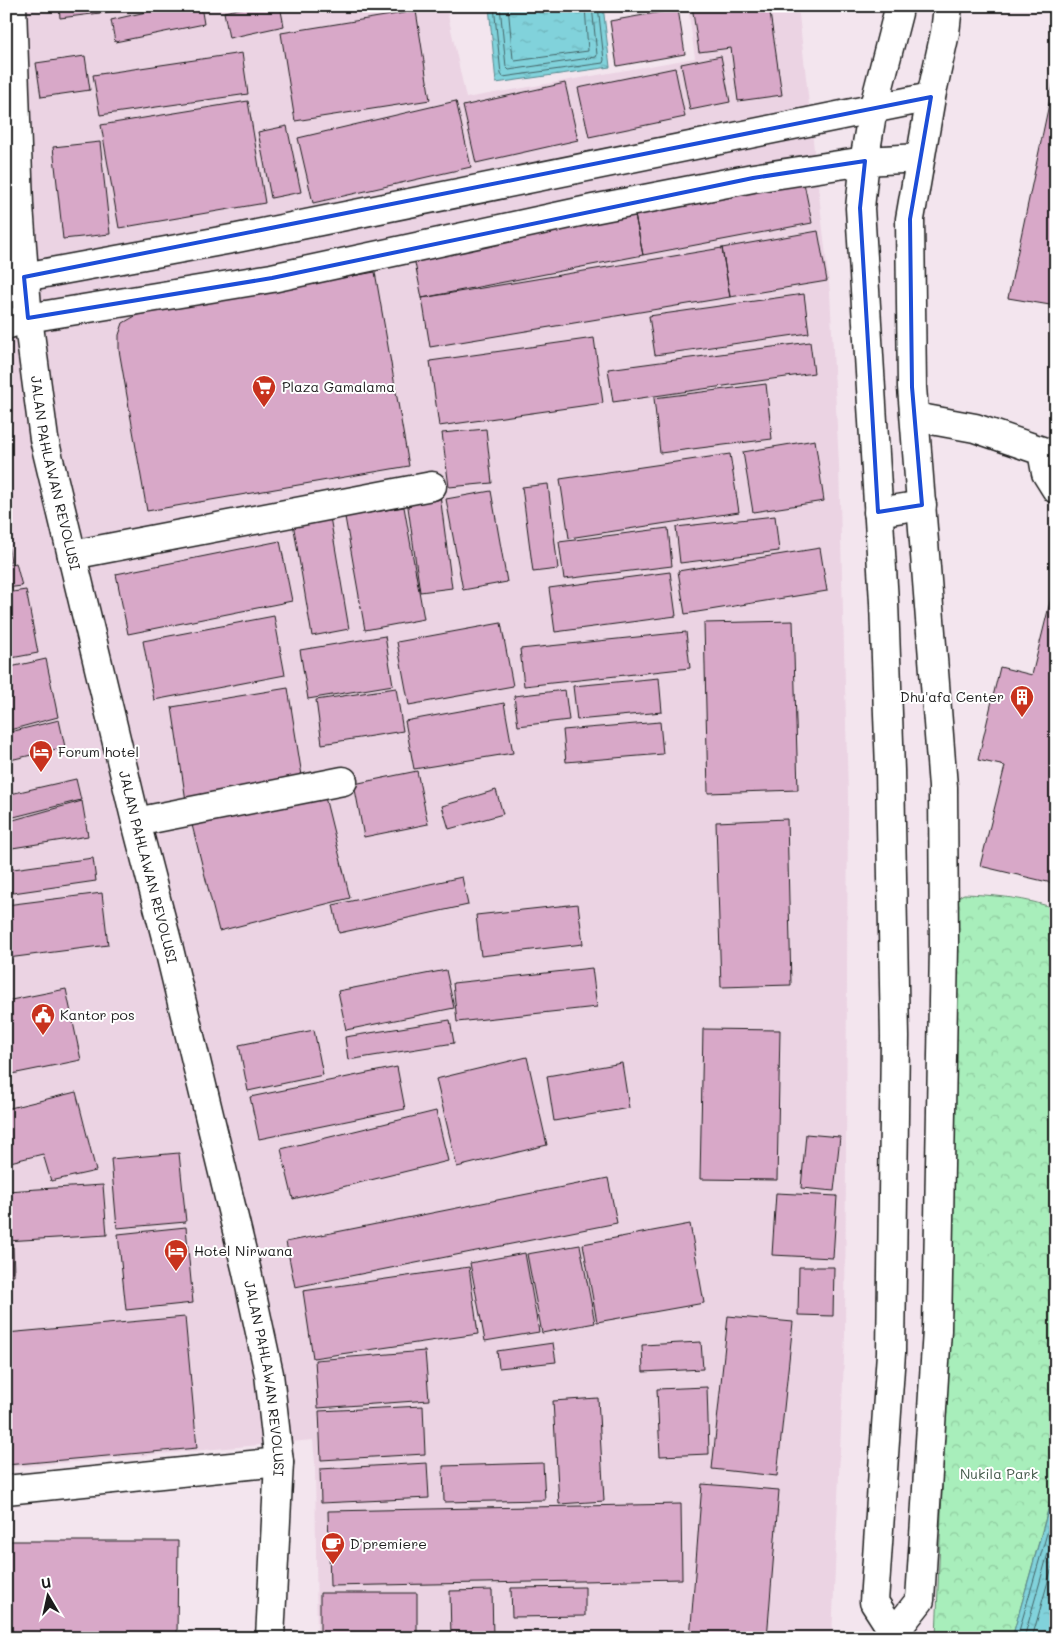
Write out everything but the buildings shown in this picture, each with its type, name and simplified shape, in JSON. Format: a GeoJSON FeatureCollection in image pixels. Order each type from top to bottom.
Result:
{"type":"FeatureCollection","features":[{"type":"Feature","properties":{"kind":"street","name":"JALAN PAHLAWAN REVOLUSI"},"geometry":{"type":"LineString","coordinates":[[12,6],[19,205],[15,278],[17,321],[136,822],[168,945],[247,1272],[269,1374],[279,1462],[270,1638]]}},
{"type":"Feature","properties":{"kind":"street"},"geometry":{"type":"LineString","coordinates":[[898,6],[874,109],[865,161],[860,208],[884,602],[895,1037],[891,1353],[874,1602],[894,1635],[920,1600],[937,1330],[944,946],[944,787],[912,387],[910,219],[931,97],[945,33],[948,6]]}},
{"type":"Feature","properties":{"kind":"street"},"geometry":{"type":"LineString","coordinates":[[15,278],[237,238],[931,97]]}},
{"type":"Feature","properties":{"kind":"street"},"geometry":{"type":"LineString","coordinates":[[17,321],[272,278],[753,178],[865,161],[920,158]]}},
{"type":"Feature","properties":{"kind":"street"},"geometry":{"type":"LineString","coordinates":[[915,417],[976,428],[1042,451],[1046,473],[1056,489]]}},
{"type":"Feature","properties":{"kind":"street"},"geometry":{"type":"LineString","coordinates":[[72,555],[432,486]]}},
{"type":"Feature","properties":{"kind":"street"},"geometry":{"type":"LineString","coordinates":[[878,512],[922,506]]}},
{"type":"Feature","properties":{"kind":"street"},"geometry":{"type":"LineString","coordinates":[[136,822],[343,781]]}},
{"type":"Feature","properties":{"kind":"street"},"geometry":{"type":"LineString","coordinates":[[6,1490],[279,1462]]}},
{"type":"Feature","properties":{"kind":"highlighted area"},"geometry":{"type":"Polygon","coordinates":[[[931,97],[910,219],[912,387],[922,505],[878,512],[860,208],[865,161],[753,178],[272,278],[28,318],[24,277],[931,97]]]}},
{"type":"Feature","properties":{"kind":"shaded area"},"geometry":{"type":"Polygon","coordinates":[[[6,6],[446,6],[466,98],[695,58],[688,6],[798,6],[830,293],[839,465],[848,795],[845,1335],[832,1638],[317,1638],[315,1462],[313,1440],[6,1468],[6,6]]]}},
{"type":"Feature","properties":{"kind":"green space","name":"Nukila Park"},"geometry":{"type":"Polygon","coordinates":[[[964,894],[1011,898],[1034,902],[1056,909],[1056,1481],[1012,1638],[936,1638],[951,1268],[956,902],[964,894]]]}},
{"type":"Feature","properties":{"kind":"water"},"geometry":{"type":"Polygon","coordinates":[[[489,6],[603,6],[610,67],[496,83],[489,6]]]}},
{"type":"Feature","properties":{"kind":"water"},"geometry":{"type":"Polygon","coordinates":[[[1056,1481],[1056,1638],[1012,1638],[1052,1497],[1056,1481]]]}},
{"type":"Feature","properties":{"kind":"place","name":"Plaza Gamalama"},"geometry":{"type":"Point","coordinates":[264,408]}},
{"type":"Feature","properties":{"kind":"place","name":"Dhu'afa Center"},"geometry":{"type":"Point","coordinates":[1022,718]}},
{"type":"Feature","properties":{"kind":"place","name":"Forum hotel"},"geometry":{"type":"Point","coordinates":[41,773]}},
{"type":"Feature","properties":{"kind":"place","name":"Kantor pos"},"geometry":{"type":"Point","coordinates":[43,1036]}},
{"type":"Feature","properties":{"kind":"place","name":"Hotel Nirwana"},"geometry":{"type":"Point","coordinates":[176,1272]}},
{"type":"Feature","properties":{"kind":"place","name":"D'premiere"},"geometry":{"type":"Point","coordinates":[333,1565]}}]}
